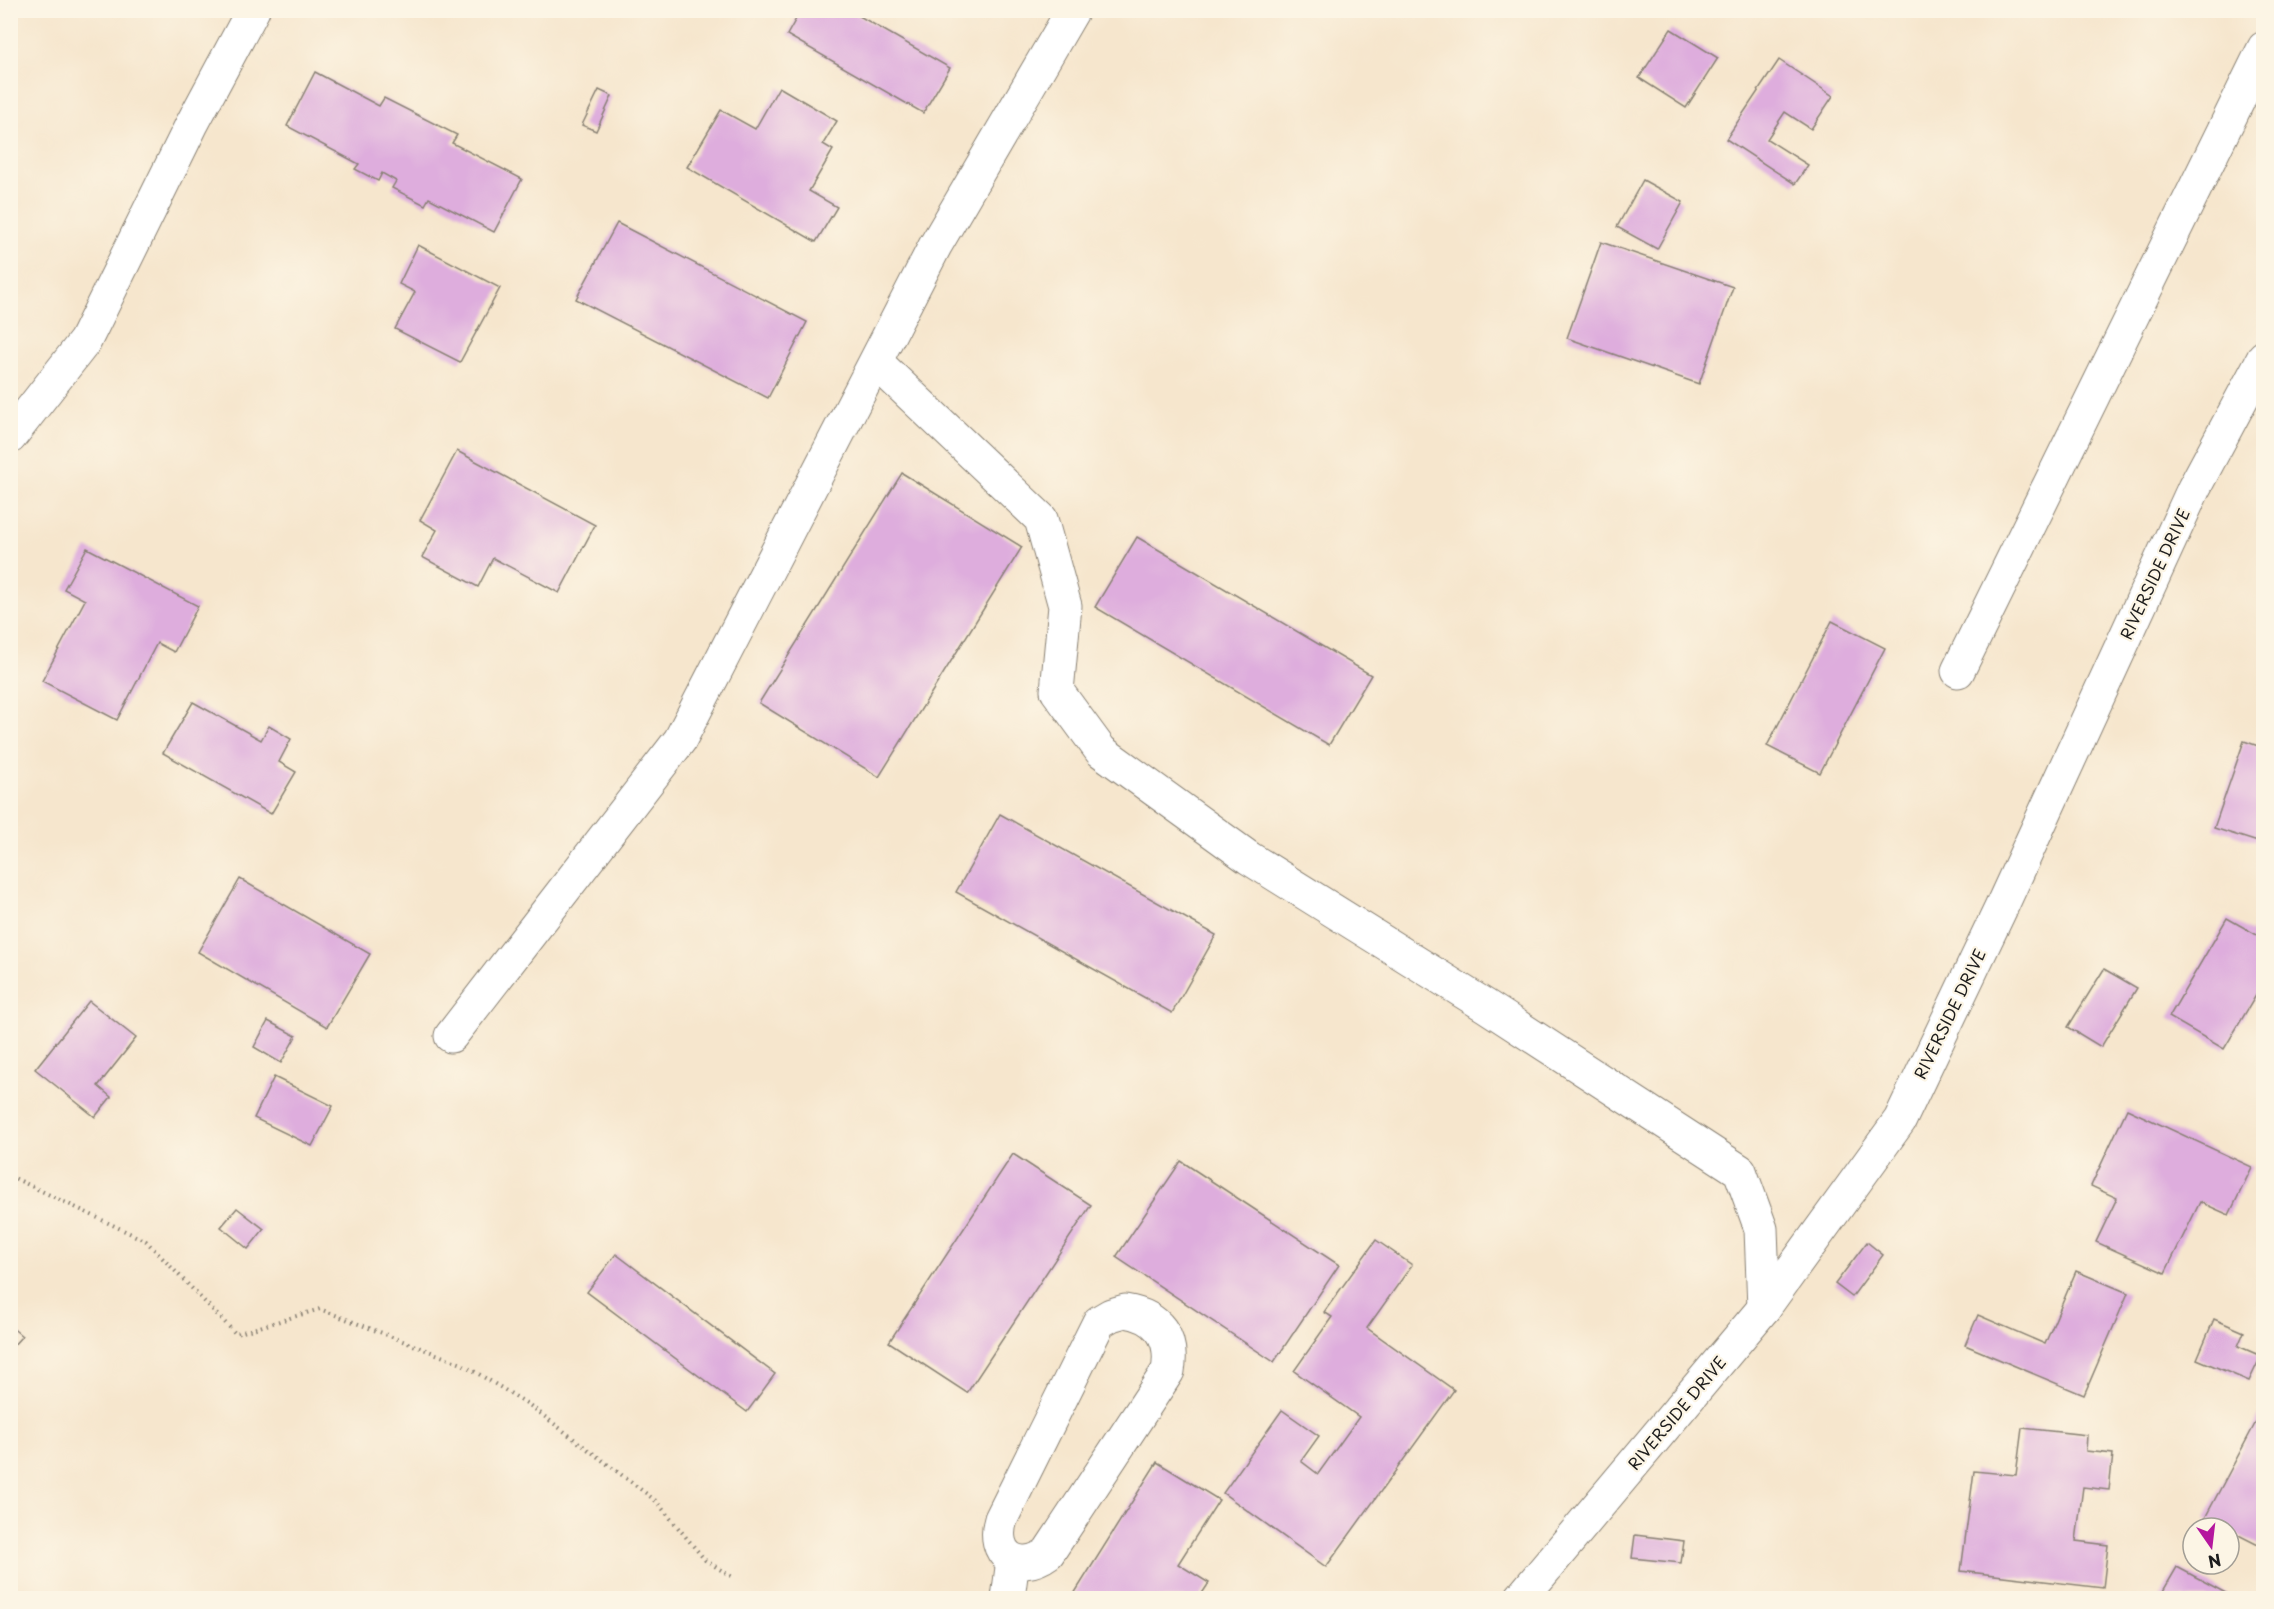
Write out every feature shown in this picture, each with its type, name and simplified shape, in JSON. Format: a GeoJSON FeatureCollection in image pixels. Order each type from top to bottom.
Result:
{"type":"FeatureCollection","features":[{"type":"Feature","properties":{"kind":"street"},"geometry":{"type":"LineString","coordinates":[[10,437],[85,341],[192,124],[253,10]]}},
{"type":"Feature","properties":{"kind":"street"},"geometry":{"type":"LineString","coordinates":[[451,1036],[681,740],[935,246],[1073,10]]}},
{"type":"Feature","properties":{"kind":"street"},"geometry":{"type":"LineString","coordinates":[[1958,671],[2264,48]]}},
{"type":"Feature","properties":{"kind":"street","name":"RIVERSIDE DRIVE"},"geometry":{"type":"LineString","coordinates":[[1521,1599],[1764,1308],[1900,1120],[2001,908],[2194,488],[2264,357]]}},
{"type":"Feature","properties":{"kind":"street"},"geometry":{"type":"LineString","coordinates":[[876,362],[1041,519],[1065,606],[1057,691],[1101,751],[1249,858],[1486,1006],[1740,1171],[1761,1229],[1764,1308]]}},
{"type":"Feature","properties":{"kind":"street"},"geometry":{"type":"LineString","coordinates":[[1125,1311],[1150,1318],[1162,1328],[1169,1341],[1171,1356],[1168,1371],[1048,1553],[1031,1562],[1012,1560],[1003,1552],[998,1542],[997,1531],[1001,1519],[1099,1322],[1125,1311]]}},
{"type":"Feature","properties":{"kind":"street"},"geometry":{"type":"LineString","coordinates":[[1008,1599],[1012,1560]]}},
{"type":"Feature","properties":{"kind":"path"},"geometry":{"type":"LineString","coordinates":[[10,1176],[146,1241],[236,1334],[320,1309],[462,1364],[528,1404],[639,1488],[656,1502],[705,1560],[734,1578]]}},
{"type":"Feature","properties":{"kind":"building"},"geometry":{"type":"Polygon","coordinates":[[[801,10],[849,10],[950,68],[923,113],[787,35],[801,10]]]}},
{"type":"Feature","properties":{"kind":"building"},"geometry":{"type":"Polygon","coordinates":[[[1671,29],[1718,58],[1686,108],[1639,78],[1671,29]]]}},
{"type":"Feature","properties":{"kind":"building"},"geometry":{"type":"Polygon","coordinates":[[[1779,60],[1833,96],[1811,129],[1785,112],[1767,139],[1808,165],[1795,184],[1726,139],[1779,60]]]}},
{"type":"Feature","properties":{"kind":"building"},"geometry":{"type":"Polygon","coordinates":[[[315,72],[379,106],[384,98],[457,135],[452,143],[522,179],[494,232],[429,198],[425,205],[392,188],[396,181],[382,173],[378,181],[355,169],[359,164],[287,126],[315,72]]]}},
{"type":"Feature","properties":{"kind":"building"},"geometry":{"type":"Polygon","coordinates":[[[779,87],[837,121],[823,144],[833,150],[809,191],[837,207],[816,242],[687,167],[721,110],[755,129],[779,87]]]}},
{"type":"Feature","properties":{"kind":"building"},"geometry":{"type":"Polygon","coordinates":[[[599,90],[612,96],[596,131],[582,125],[599,90]]]}},
{"type":"Feature","properties":{"kind":"building"},"geometry":{"type":"Polygon","coordinates":[[[1643,180],[1683,202],[1657,249],[1617,227],[1643,180]]]}},
{"type":"Feature","properties":{"kind":"building"},"geometry":{"type":"Polygon","coordinates":[[[617,223],[807,322],[768,398],[576,299],[617,223]]]}},
{"type":"Feature","properties":{"kind":"building"},"geometry":{"type":"Polygon","coordinates":[[[1601,242],[1733,287],[1699,384],[1567,338],[1601,242]]]}},
{"type":"Feature","properties":{"kind":"building"},"geometry":{"type":"Polygon","coordinates":[[[418,245],[500,288],[460,362],[395,329],[415,292],[399,284],[418,245]]]}},
{"type":"Feature","properties":{"kind":"building"},"geometry":{"type":"Polygon","coordinates":[[[457,451],[595,525],[559,593],[493,558],[478,587],[422,557],[437,530],[420,520],[457,451]]]}},
{"type":"Feature","properties":{"kind":"building"},"geometry":{"type":"Polygon","coordinates":[[[902,473],[1022,547],[879,777],[759,703],[902,473]]]}},
{"type":"Feature","properties":{"kind":"building"},"geometry":{"type":"Polygon","coordinates":[[[1137,537],[1371,675],[1329,745],[1095,607],[1137,537]]]}},
{"type":"Feature","properties":{"kind":"building"},"geometry":{"type":"Polygon","coordinates":[[[87,548],[198,606],[174,652],[157,643],[117,720],[42,681],[85,600],[64,589],[87,548]]]}},
{"type":"Feature","properties":{"kind":"building"},"geometry":{"type":"Polygon","coordinates":[[[1832,621],[1885,648],[1820,773],[1767,746],[1832,621]]]}},
{"type":"Feature","properties":{"kind":"building"},"geometry":{"type":"Polygon","coordinates":[[[193,702],[261,740],[269,726],[291,739],[279,762],[296,772],[271,814],[163,753],[193,702]]]}},
{"type":"Feature","properties":{"kind":"building"},"geometry":{"type":"Polygon","coordinates":[[[2244,741],[2264,748],[2264,844],[2214,828],[2244,741]]]}},
{"type":"Feature","properties":{"kind":"building"},"geometry":{"type":"Polygon","coordinates":[[[1000,814],[1216,935],[1172,1013],[956,892],[1000,814]]]}},
{"type":"Feature","properties":{"kind":"building"},"geometry":{"type":"Polygon","coordinates":[[[240,879],[370,954],[327,1027],[198,952],[240,879]]]}},
{"type":"Feature","properties":{"kind":"building"},"geometry":{"type":"Polygon","coordinates":[[[2227,918],[2264,939],[2264,982],[2224,1049],[2169,1017],[2227,918]]]}},
{"type":"Feature","properties":{"kind":"building"},"geometry":{"type":"Polygon","coordinates":[[[2104,969],[2137,988],[2101,1047],[2068,1027],[2104,969]]]}},
{"type":"Feature","properties":{"kind":"building"},"geometry":{"type":"Polygon","coordinates":[[[89,1001],[136,1038],[98,1086],[111,1097],[95,1117],[35,1069],[89,1001]]]}},
{"type":"Feature","properties":{"kind":"building"},"geometry":{"type":"Polygon","coordinates":[[[268,1021],[296,1036],[281,1063],[254,1047],[268,1021]]]}},
{"type":"Feature","properties":{"kind":"building"},"geometry":{"type":"Polygon","coordinates":[[[274,1077],[333,1106],[312,1146],[254,1118],[274,1077]]]}},
{"type":"Feature","properties":{"kind":"building"},"geometry":{"type":"Polygon","coordinates":[[[2127,1109],[2252,1167],[2229,1215],[2200,1202],[2165,1273],[2096,1242],[2117,1198],[2091,1186],[2127,1109]]]}},
{"type":"Feature","properties":{"kind":"building"},"geometry":{"type":"Polygon","coordinates":[[[1013,1154],[1091,1205],[967,1393],[889,1342],[1013,1154]]]}},
{"type":"Feature","properties":{"kind":"building"},"geometry":{"type":"Polygon","coordinates":[[[1181,1161],[1339,1265],[1274,1362],[1116,1257],[1181,1161]]]}},
{"type":"Feature","properties":{"kind":"building"},"geometry":{"type":"Polygon","coordinates":[[[237,1208],[264,1229],[248,1249],[221,1227],[237,1208]]]}},
{"type":"Feature","properties":{"kind":"building"},"geometry":{"type":"Polygon","coordinates":[[[1376,1240],[1412,1265],[1367,1328],[1454,1390],[1326,1567],[1223,1493],[1282,1410],[1319,1436],[1301,1461],[1318,1474],[1359,1417],[1294,1371],[1332,1317],[1324,1312],[1376,1240]]]}},
{"type":"Feature","properties":{"kind":"building"},"geometry":{"type":"Polygon","coordinates":[[[1867,1242],[1883,1255],[1852,1297],[1835,1284],[1867,1242]]]}},
{"type":"Feature","properties":{"kind":"building"},"geometry":{"type":"Polygon","coordinates":[[[616,1254],[775,1374],[747,1412],[587,1292],[616,1254]]]}},
{"type":"Feature","properties":{"kind":"building"},"geometry":{"type":"Polygon","coordinates":[[[2076,1271],[2128,1293],[2084,1395],[1965,1345],[1978,1315],[2045,1344],[2076,1271]]]}},
{"type":"Feature","properties":{"kind":"building"},"geometry":{"type":"Polygon","coordinates":[[[2214,1319],[2244,1332],[2238,1346],[2261,1356],[2249,1381],[2197,1359],[2214,1319]]]}},
{"type":"Feature","properties":{"kind":"building"},"geometry":{"type":"Polygon","coordinates":[[[10,1326],[22,1336],[10,1349],[10,1326]]]}},
{"type":"Feature","properties":{"kind":"building"},"geometry":{"type":"Polygon","coordinates":[[[2264,1407],[2264,1548],[2241,1536],[2241,1516],[2206,1516],[2264,1407]]]}},
{"type":"Feature","properties":{"kind":"building"},"geometry":{"type":"Polygon","coordinates":[[[2022,1428],[2087,1435],[2086,1451],[2113,1454],[2109,1490],[2083,1487],[2076,1541],[2108,1545],[2103,1588],[1961,1571],[1974,1471],[2016,1475],[2022,1428]]]}},
{"type":"Feature","properties":{"kind":"building"},"geometry":{"type":"Polygon","coordinates":[[[1157,1462],[1219,1500],[1178,1564],[1209,1583],[1199,1598],[1080,1598],[1074,1594],[1157,1462]]]}},
{"type":"Feature","properties":{"kind":"building"},"geometry":{"type":"Polygon","coordinates":[[[1635,1535],[1684,1541],[1681,1563],[1632,1558],[1635,1535]]]}},
{"type":"Feature","properties":{"kind":"building"},"geometry":{"type":"Polygon","coordinates":[[[2177,1567],[2181,1569],[2181,1576],[2194,1576],[2235,1598],[2159,1598],[2177,1567]]]}}]}
